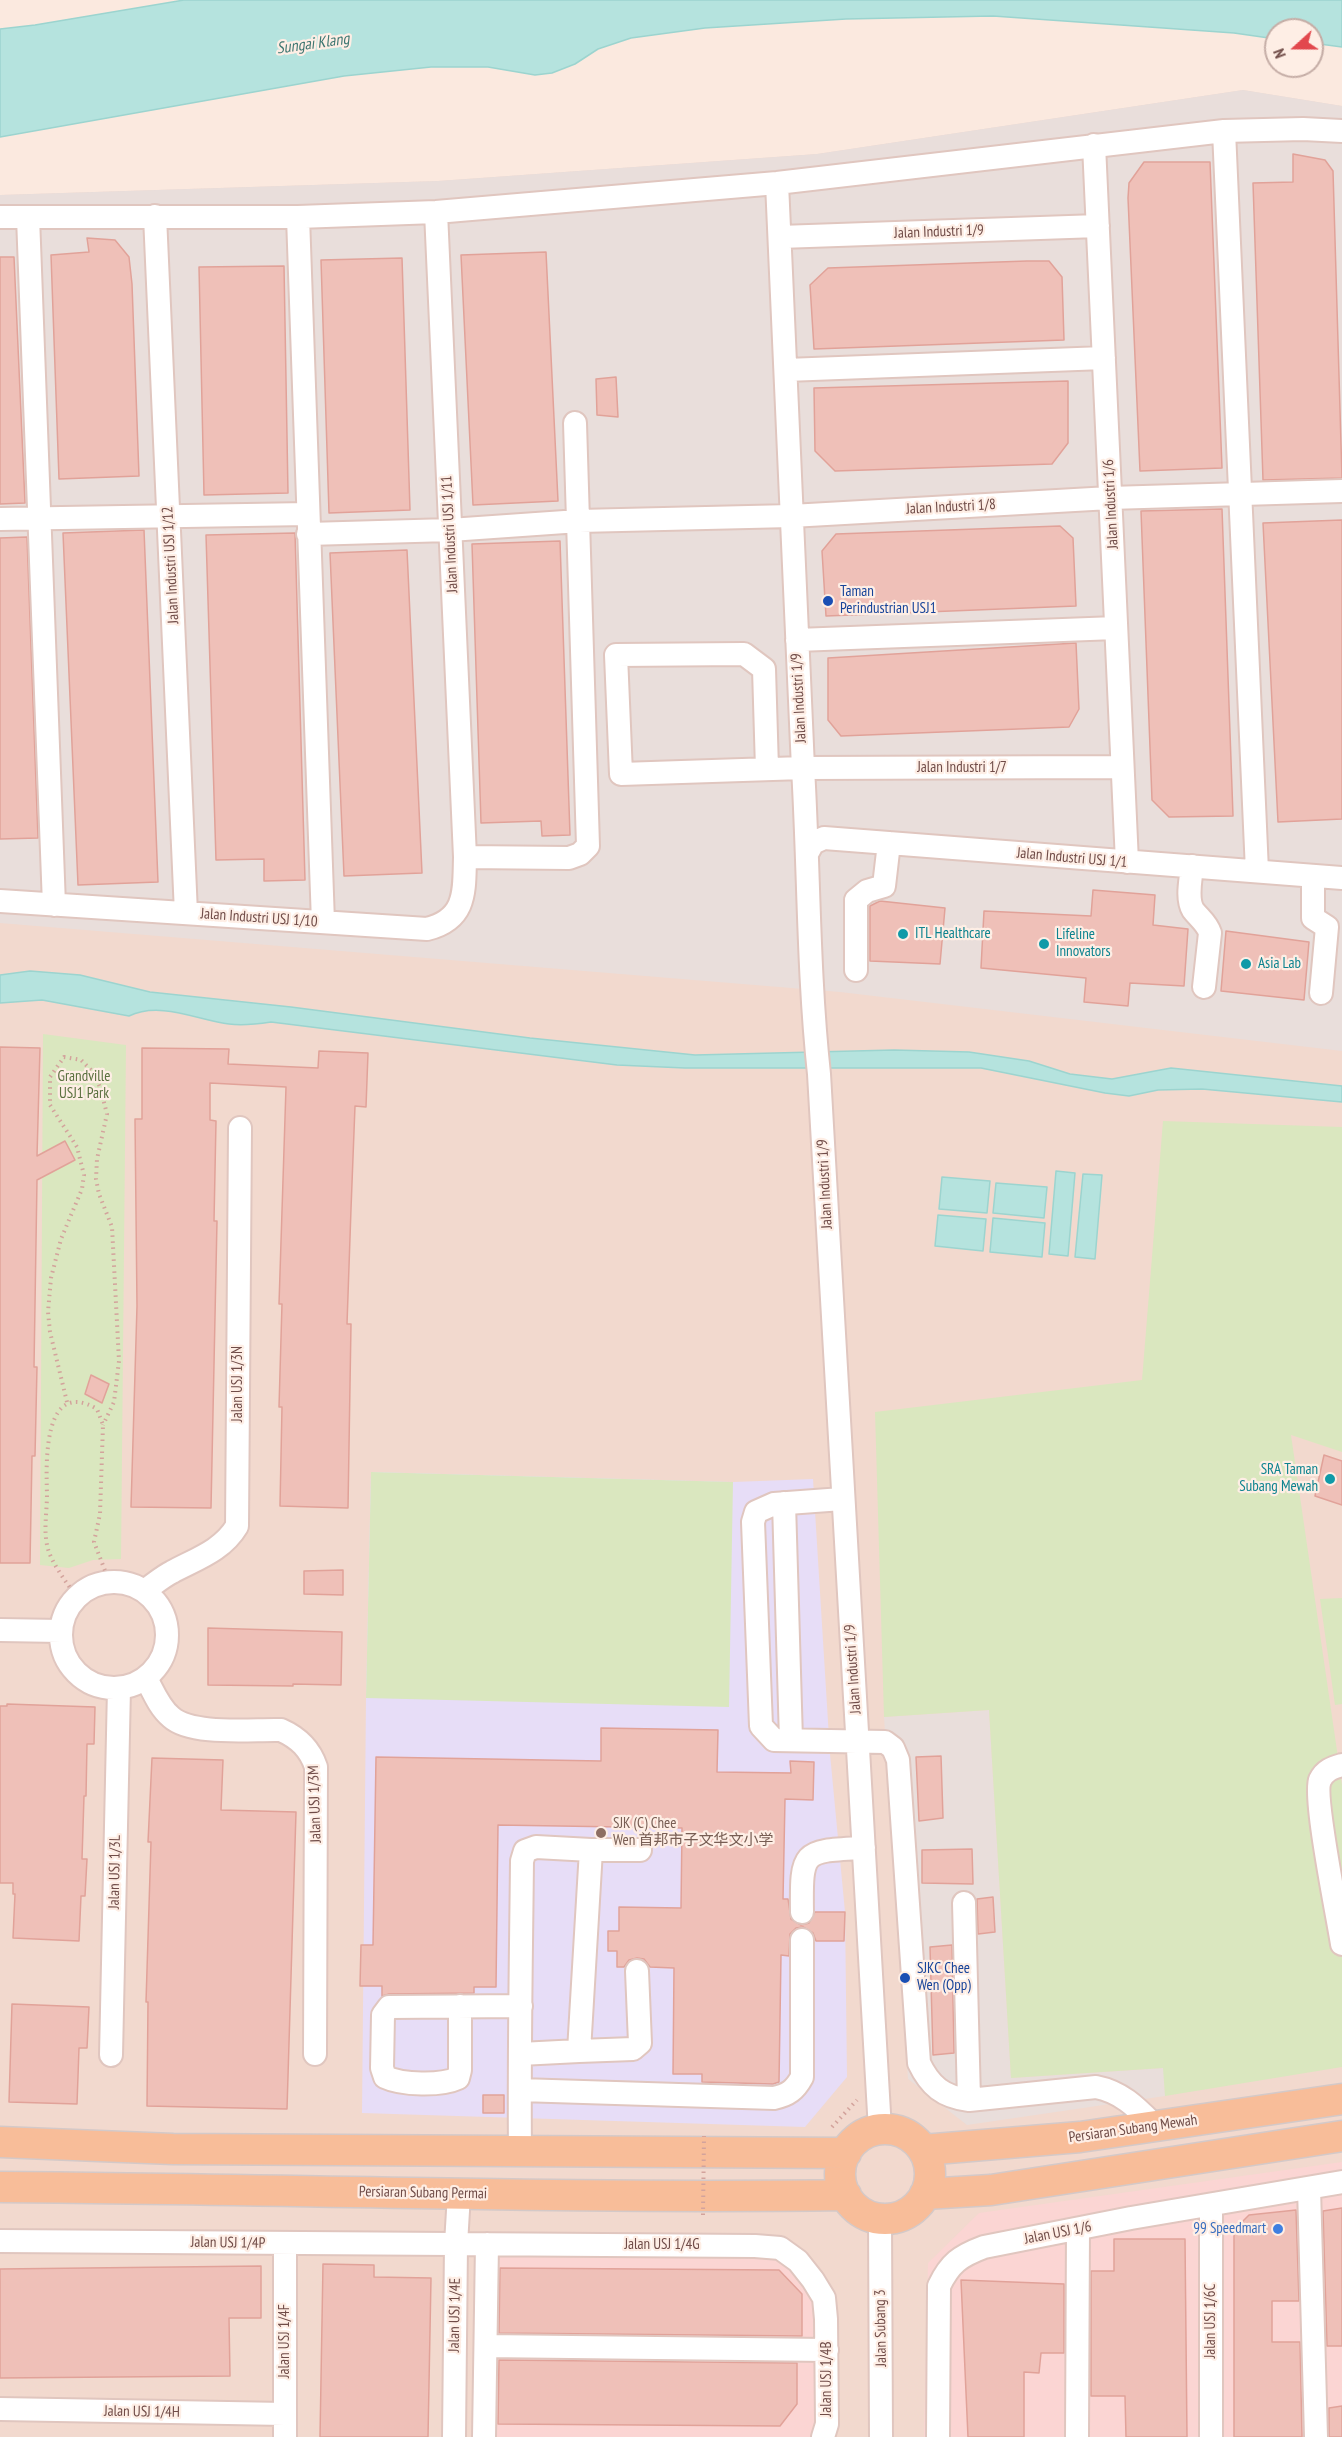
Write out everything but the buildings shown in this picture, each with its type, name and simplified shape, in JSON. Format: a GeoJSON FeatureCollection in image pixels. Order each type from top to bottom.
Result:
{"type":"FeatureCollection","features":[{"type":"Feature","properties":{"kind":"main road","name":"Persiaran Subang Mewah"},"geometry":{"type":"LineString","coordinates":[[923,2150],[1080,2137],[1342,2099]]}},
{"type":"Feature","properties":{"kind":"main road"},"geometry":{"type":"LineString","coordinates":[[880,2130],[904,2133],[915,2140],[923,2150],[930,2172],[925,2194],[917,2206],[906,2214],[893,2218],[880,2218],[860,2211],[846,2195],[840,2174],[846,2153],[860,2137],[880,2130]]}},
{"type":"Feature","properties":{"kind":"main road"},"geometry":{"type":"LineString","coordinates":[[925,2194],[991,2190],[1342,2136]]}},
{"type":"Feature","properties":{"kind":"main road"},"geometry":{"type":"LineString","coordinates":[[0,2142],[173,2149],[846,2153]]}},
{"type":"Feature","properties":{"kind":"main road","name":"Persiaran Subang Permai"},"geometry":{"type":"LineString","coordinates":[[0,2187],[459,2194],[846,2195]]}},
{"type":"Feature","properties":{"kind":"street"},"geometry":{"type":"LineString","coordinates":[[0,217],[298,217],[436,212],[777,183],[1224,131],[1303,129],[1342,131]]}},
{"type":"Feature","properties":{"kind":"street"},"geometry":{"type":"LineString","coordinates":[[1224,131],[1257,871]]}},
{"type":"Feature","properties":{"kind":"street","name":"Jalan Industri 1/6"},"geometry":{"type":"LineString","coordinates":[[1094,146],[1127,862]]}},
{"type":"Feature","properties":{"kind":"street","name":"Jalan Industri 1/9"},"geometry":{"type":"LineString","coordinates":[[777,183],[802,768],[808,852],[812,990],[819,1074],[880,2130]]}},
{"type":"Feature","properties":{"kind":"street","name":"Jalan Industri USJ 1/11"},"geometry":{"type":"LineString","coordinates":[[436,212],[465,856]]}},
{"type":"Feature","properties":{"kind":"street","name":"Jalan Industri USJ 1/12"},"geometry":{"type":"LineString","coordinates":[[155,216],[186,914]]}},
{"type":"Feature","properties":{"kind":"street"},"geometry":{"type":"LineString","coordinates":[[28,217],[54,905]]}},
{"type":"Feature","properties":{"kind":"street"},"geometry":{"type":"LineString","coordinates":[[298,217],[323,922]]}},
{"type":"Feature","properties":{"kind":"street","name":"Jalan Industri 1/9"},"geometry":{"type":"LineString","coordinates":[[780,237],[1098,226]]}},
{"type":"Feature","properties":{"kind":"street"},"geometry":{"type":"LineString","coordinates":[[786,370],[1104,358]]}},
{"type":"Feature","properties":{"kind":"street"},"geometry":{"type":"LineString","coordinates":[[465,856],[569,858],[580,854],[588,846],[575,423]]}},
{"type":"Feature","properties":{"kind":"street","name":"Jalan Industri 1/8"},"geometry":{"type":"LineString","coordinates":[[0,519],[168,516],[450,530],[579,521],[791,516],[1110,498],[1342,491]]}},
{"type":"Feature","properties":{"kind":"street"},"geometry":{"type":"LineString","coordinates":[[797,640],[1116,628]]}},
{"type":"Feature","properties":{"kind":"street","name":"Jalan Industri 1/7"},"geometry":{"type":"LineString","coordinates":[[767,769],[764,669],[744,654],[616,655],[621,774],[802,768],[1122,767]]}},
{"type":"Feature","properties":{"kind":"street","name":"Jalan Industri USJ 1/1"},"geometry":{"type":"LineString","coordinates":[[808,852],[813,843],[824,838],[1342,878]]}},
{"type":"Feature","properties":{"kind":"street"},"geometry":{"type":"LineString","coordinates":[[856,970],[856,900],[867,891],[884,886],[889,843]]}},
{"type":"Feature","properties":{"kind":"street","name":"Jalan Industri USJ 1/10"},"geometry":{"type":"LineString","coordinates":[[0,901],[427,929],[441,925],[452,918],[464,893],[465,856]]}},
{"type":"Feature","properties":{"kind":"street"},"geometry":{"type":"LineString","coordinates":[[1192,866],[1190,901],[1210,933],[1204,987]]}},
{"type":"Feature","properties":{"kind":"street"},"geometry":{"type":"LineString","coordinates":[[1313,876],[1313,918],[1327,927],[1321,993]]}},
{"type":"Feature","properties":{"kind":"street","name":"Jalan USJ 1/3N"},"geometry":{"type":"LineString","coordinates":[[144,1591],[169,1574],[217,1549],[230,1537],[237,1526],[240,1128]]}},
{"type":"Feature","properties":{"kind":"street"},"geometry":{"type":"LineString","coordinates":[[842,1499],[784,1503],[756,1512],[753,1522],[761,1726],[774,1740],[885,1742],[893,1748],[898,1760],[919,2063],[926,2077],[938,2091],[952,2098],[969,2100],[1096,2087],[1111,2090],[1125,2098],[1155,2126]]}},
{"type":"Feature","properties":{"kind":"street"},"geometry":{"type":"LineString","coordinates":[[784,1503],[791,1740]]}},
{"type":"Feature","properties":{"kind":"street"},"geometry":{"type":"LineString","coordinates":[[109,1581],[127,1583],[144,1591],[158,1605],[166,1624],[166,1644],[159,1663],[146,1678],[133,1685],[119,1688],[100,1686],[83,1678],[70,1665],[63,1649],[61,1631],[65,1613],[76,1597],[91,1586],[109,1581]]}},
{"type":"Feature","properties":{"kind":"street"},"geometry":{"type":"LineString","coordinates":[[0,1630],[61,1631]]}},
{"type":"Feature","properties":{"kind":"street","name":"Jalan USJ 1/3M"},"geometry":{"type":"LineString","coordinates":[[146,1678],[166,1712],[187,1726],[281,1730],[292,1735],[312,1756],[316,1767],[315,2054]]}},
{"type":"Feature","properties":{"kind":"street","name":"Jalan USJ 1/3L"},"geometry":{"type":"LineString","coordinates":[[111,2055],[119,1688]]}},
{"type":"Feature","properties":{"kind":"street"},"geometry":{"type":"LineString","coordinates":[[1342,1765],[1328,1769],[1319,1781],[1320,1808],[1342,1944]]}},
{"type":"Feature","properties":{"kind":"street"},"geometry":{"type":"LineString","coordinates":[[520,2152],[522,1861],[525,1851],[536,1847],[640,1850]]}},
{"type":"Feature","properties":{"kind":"street"},"geometry":{"type":"LineString","coordinates":[[802,1912],[801,1871],[806,1861],[816,1852],[864,1848]]}},
{"type":"Feature","properties":{"kind":"street"},"geometry":{"type":"LineString","coordinates":[[579,2051],[591,1850]]}},
{"type":"Feature","properties":{"kind":"street"},"geometry":{"type":"LineString","coordinates":[[964,1903],[969,2100]]}},
{"type":"Feature","properties":{"kind":"street"},"geometry":{"type":"LineString","coordinates":[[520,2090],[774,2098],[786,2095],[796,2088],[802,2077],[802,1940]]}},
{"type":"Feature","properties":{"kind":"street"},"geometry":{"type":"LineString","coordinates":[[520,2054],[633,2049],[640,2043],[637,1971]]}},
{"type":"Feature","properties":{"kind":"street"},"geometry":{"type":"LineString","coordinates":[[460,2006],[458,2078],[449,2082],[396,2082],[386,2077],[382,2068],[383,2015],[389,2007],[460,2006],[521,2006]]}},
{"type":"Feature","properties":{"kind":"street","name":"Jalan USJ 1/6"},"geometry":{"type":"LineString","coordinates":[[938,2437],[939,2286],[947,2270],[964,2255],[984,2247],[1342,2182]]}},
{"type":"Feature","properties":{"kind":"street"},"geometry":{"type":"LineString","coordinates":[[1309,2188],[1316,2437]]}},
{"type":"Feature","properties":{"kind":"street","name":"Jalan USJ 1/4E"},"geometry":{"type":"LineString","coordinates":[[454,2437],[456,2244],[459,2194]]}},
{"type":"Feature","properties":{"kind":"street","name":"Jalan USJ 1/6C"},"geometry":{"type":"LineString","coordinates":[[1211,2205],[1211,2437]]}},
{"type":"Feature","properties":{"kind":"street","name":"Jalan Subang 3"},"geometry":{"type":"LineString","coordinates":[[880,2218],[881,2437]]}},
{"type":"Feature","properties":{"kind":"street"},"geometry":{"type":"LineString","coordinates":[[1077,2437],[1078,2229]]}},
{"type":"Feature","properties":{"kind":"street","name":"Jalan USJ 1/4P"},"geometry":{"type":"LineString","coordinates":[[0,2241],[456,2244]]}},
{"type":"Feature","properties":{"kind":"street","name":"Jalan USJ 1/4F"},"geometry":{"type":"LineString","coordinates":[[285,2244],[285,2437]]}},
{"type":"Feature","properties":{"kind":"street","name":"Jalan USJ 1/4G"},"geometry":{"type":"LineString","coordinates":[[456,2244],[780,2248],[798,2261],[813,2280],[824,2298],[826,2319]]}},
{"type":"Feature","properties":{"kind":"street"},"geometry":{"type":"LineString","coordinates":[[484,2437],[487,2244]]}},
{"type":"Feature","properties":{"kind":"street","name":"Jalan USJ 1/4B"},"geometry":{"type":"LineString","coordinates":[[823,2437],[827,2424],[826,2319]]}},
{"type":"Feature","properties":{"kind":"street"},"geometry":{"type":"LineString","coordinates":[[486,2346],[827,2350]]}},
{"type":"Feature","properties":{"kind":"street","name":"Jalan USJ 1/4H"},"geometry":{"type":"LineString","coordinates":[[0,2409],[285,2414]]}},
{"type":"Feature","properties":{"kind":"path"},"geometry":{"type":"LineString","coordinates":[[67,1402],[50,1332],[48,1312],[51,1278],[61,1239],[82,1189],[84,1175],[77,1147],[50,1105],[50,1077],[64,1057],[81,1060],[91,1070],[100,1087],[106,1114],[97,1159],[96,1179],[99,1194],[112,1227],[119,1361],[114,1402],[103,1425]]}},
{"type":"Feature","properties":{"kind":"path"},"geometry":{"type":"LineString","coordinates":[[76,1597],[48,1550],[45,1526],[47,1495],[45,1468],[52,1423],[67,1402],[78,1401],[97,1409],[103,1425],[100,1514],[94,1542],[109,1581]]}},
{"type":"Feature","properties":{"kind":"path"},"geometry":{"type":"LineString","coordinates":[[822,2132],[832,2128],[857,2101],[863,2078],[877,2076]]}},
{"type":"Feature","properties":{"kind":"path"},"geometry":{"type":"LineString","coordinates":[[703,2215],[704,2136]]}},
{"type":"Feature","properties":{"kind":"shaded area"},"geometry":{"type":"Polygon","coordinates":[[[1243,90],[1342,106],[1342,2437],[0,2437],[0,195],[438,181],[817,154],[1243,90]]]}},
{"type":"Feature","properties":{"kind":"shaded area"},"geometry":{"type":"Polygon","coordinates":[[[1243,90],[1342,106],[1342,1051],[840,992],[0,923],[0,195],[438,181],[817,154],[1243,90]]]}},
{"type":"Feature","properties":{"kind":"shaded area","name":"SJK (C) Chee Wen 首邦市子文华文小学"},"geometry":{"type":"Polygon","coordinates":[[[371,1472],[733,1482],[813,1479],[830,1754],[845,1912],[847,2077],[805,2127],[362,2113],[366,1698],[371,1472]]]}},
{"type":"Feature","properties":{"kind":"shaded area"},"geometry":{"type":"Polygon","coordinates":[[[989,1710],[1011,2078],[1164,2068],[1165,2096],[967,2125],[908,2079],[884,1717],[989,1710]]]}},
{"type":"Feature","properties":{"kind":"shaded area"},"geometry":{"type":"Polygon","coordinates":[[[1342,2162],[1342,2437],[924,2437],[928,2263],[979,2213],[1342,2162]]]}},
{"type":"Feature","properties":{"kind":"shaded area"},"geometry":{"type":"Polygon","coordinates":[[[495,2255],[774,2256],[791,2268],[815,2300],[819,2422],[815,2434],[810,2437],[493,2437],[495,2255]]]}},
{"type":"Feature","properties":{"kind":"green space","name":"Grandville USJ1 Park"},"geometry":{"type":"Polygon","coordinates":[[[43,1034],[126,1045],[121,1559],[93,1560],[69,1568],[40,1565],[43,1034]]]}},
{"type":"Feature","properties":{"kind":"green space"},"geometry":{"type":"Polygon","coordinates":[[[1163,1121],[1342,1127],[1342,1452],[1291,1435],[1342,1785],[1342,2067],[1165,2096],[1163,2068],[1011,2078],[989,1710],[884,1717],[875,1412],[1142,1380],[1163,1121]]]}},
{"type":"Feature","properties":{"kind":"green space"},"geometry":{"type":"Polygon","coordinates":[[[371,1472],[733,1482],[729,1707],[366,1698],[371,1472]]]}},
{"type":"Feature","properties":{"kind":"green space"},"geometry":{"type":"Polygon","coordinates":[[[1342,1598],[1342,1704],[1335,1705],[1320,1599],[1342,1598]]]}},
{"type":"Feature","properties":{"kind":"water","name":"Sungai Klang"},"geometry":{"type":"Polygon","coordinates":[[[184,0],[1342,0],[1342,47],[1324,45],[1324,18],[1264,18],[1264,37],[1234,33],[993,16],[846,19],[705,28],[631,38],[598,49],[575,64],[552,73],[535,75],[488,67],[431,67],[344,76],[0,137],[0,29],[184,0]]]}},
{"type":"Feature","properties":{"kind":"water"},"geometry":{"type":"Polygon","coordinates":[[[30,971],[80,975],[150,992],[291,1007],[530,1038],[695,1055],[894,1050],[969,1052],[1029,1061],[1070,1074],[1112,1079],[1171,1068],[1342,1086],[1342,1102],[1202,1089],[1158,1090],[1129,1096],[981,1068],[685,1068],[617,1065],[271,1022],[229,1024],[166,1011],[153,1010],[129,1016],[42,1000],[0,1003],[0,975],[30,971]]]}},
{"type":"Feature","properties":{"kind":"water"},"geometry":{"type":"Polygon","coordinates":[[[1056,1171],[1075,1173],[1068,1256],[1049,1254],[1056,1171]]]}},
{"type":"Feature","properties":{"kind":"water"},"geometry":{"type":"Polygon","coordinates":[[[1083,1174],[1102,1175],[1095,1259],[1075,1257],[1083,1174]]]}},
{"type":"Feature","properties":{"kind":"water"},"geometry":{"type":"Polygon","coordinates":[[[942,1177],[990,1181],[987,1213],[939,1209],[942,1177]]]}},
{"type":"Feature","properties":{"kind":"water"},"geometry":{"type":"Polygon","coordinates":[[[996,1183],[1047,1187],[1044,1218],[993,1213],[996,1183]]]}},
{"type":"Feature","properties":{"kind":"water"},"geometry":{"type":"Polygon","coordinates":[[[938,1215],[986,1219],[983,1251],[935,1246],[938,1215]]]}},
{"type":"Feature","properties":{"kind":"water"},"geometry":{"type":"Polygon","coordinates":[[[993,1218],[1045,1223],[1042,1257],[990,1252],[993,1218]]]}},
{"type":"Feature","properties":{"kind":"place","name":"Taman Perindustrian USJ1"},"geometry":{"type":"Point","coordinates":[828,601]}},
{"type":"Feature","properties":{"kind":"place","name":"ITL Healthcare"},"geometry":{"type":"Point","coordinates":[903,934]}},
{"type":"Feature","properties":{"kind":"place","name":"Lifeline Innovators"},"geometry":{"type":"Point","coordinates":[1044,944]}},
{"type":"Feature","properties":{"kind":"place","name":"Asia Lab"},"geometry":{"type":"Point","coordinates":[1246,964]}},
{"type":"Feature","properties":{"kind":"place","name":"SRA Taman Subang Mewah"},"geometry":{"type":"Point","coordinates":[1330,1479]}},
{"type":"Feature","properties":{"kind":"place","name":"SJK (C) Chee Wen 首邦市子文华文小学"},"geometry":{"type":"Point","coordinates":[601,1833]}},
{"type":"Feature","properties":{"kind":"place","name":"SJKC Chee Wen (Opp)"},"geometry":{"type":"Point","coordinates":[905,1978]}},
{"type":"Feature","properties":{"kind":"place","name":"99 Speedmart"},"geometry":{"type":"Point","coordinates":[1278,2229]}}]}
